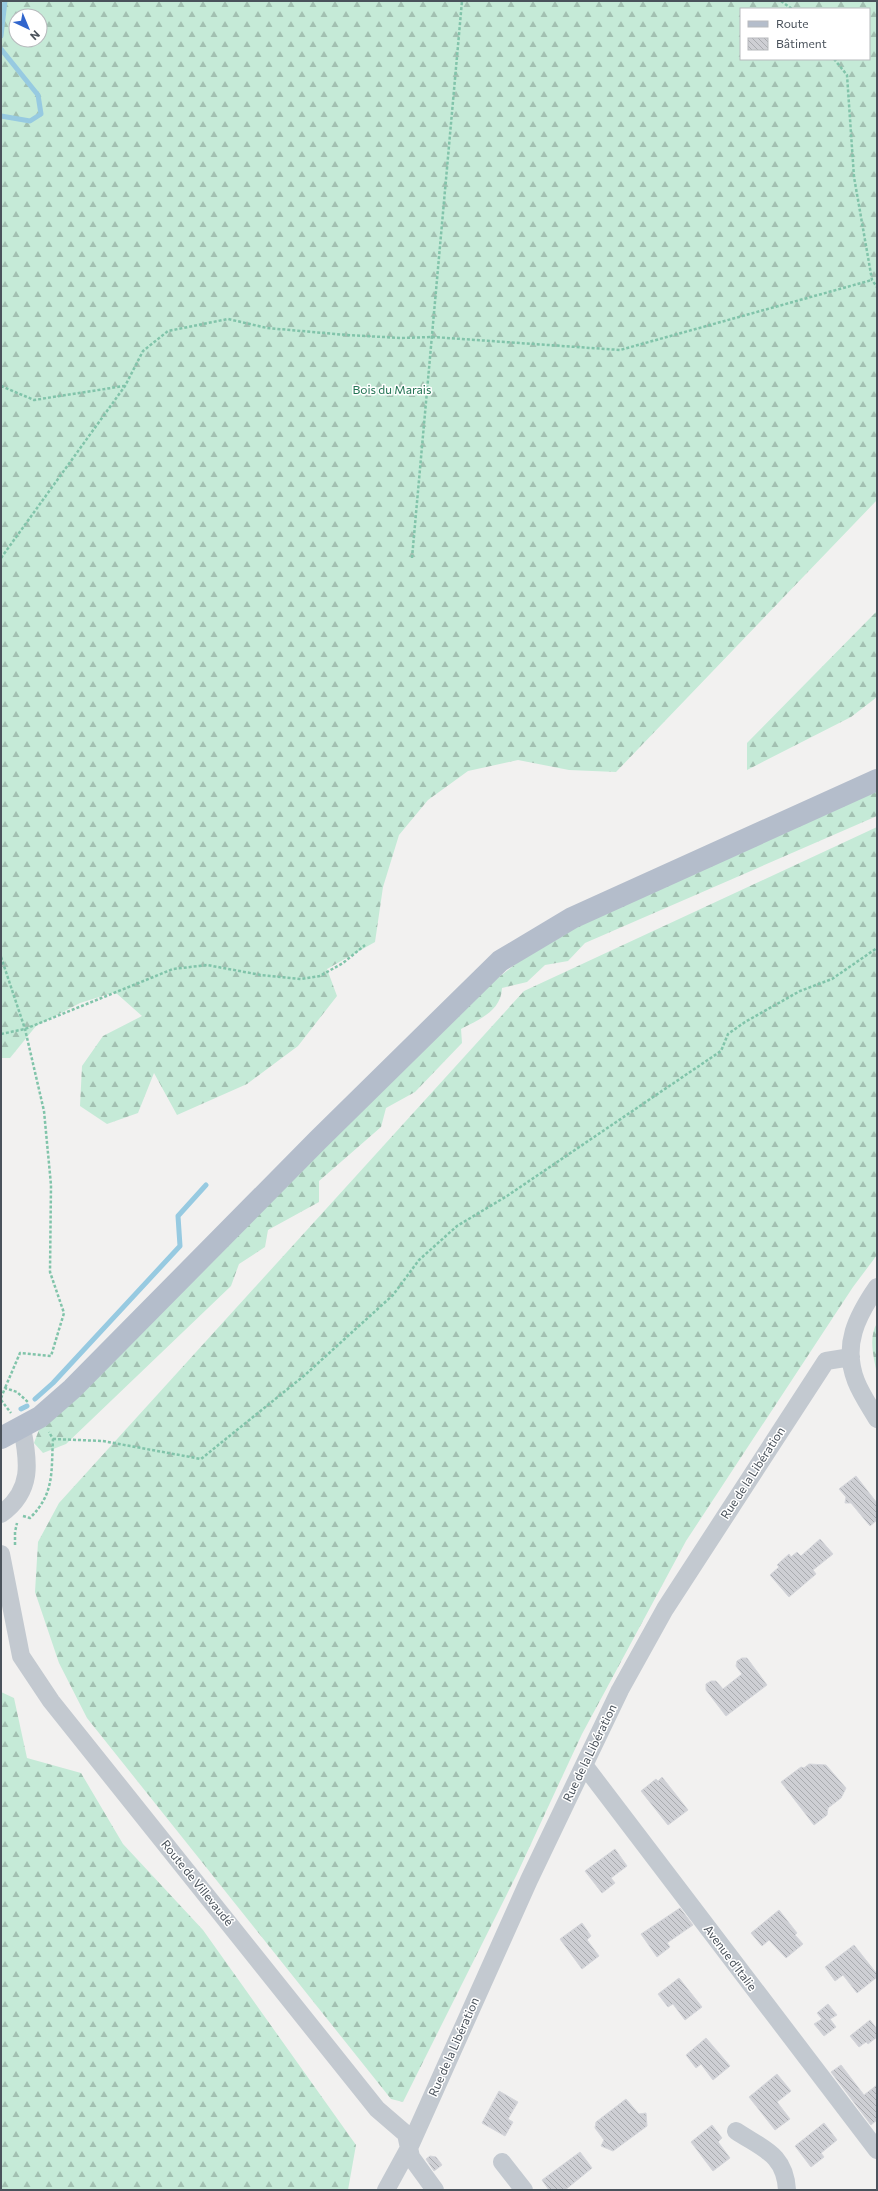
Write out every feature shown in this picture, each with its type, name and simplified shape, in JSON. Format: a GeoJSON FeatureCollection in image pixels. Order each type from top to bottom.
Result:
{"type":"FeatureCollection","features":[{"type":"Feature","properties":{"kind":"main road"},"geometry":{"type":"LineString","coordinates":[[1,1438],[40,1417],[72,1389],[318,1140],[500,961],[572,918],[877,780]]}},
{"type":"Feature","properties":{"kind":"main road"},"geometry":{"type":"LineString","coordinates":[[1,1445],[22,1428]]}},
{"type":"Feature","properties":{"kind":"street"},"geometry":{"type":"LineString","coordinates":[[877,1287],[857,1319],[852,1334],[851,1357],[856,1381],[877,1419]]}},
{"type":"Feature","properties":{"kind":"street","name":"Rue de la Libération"},"geometry":{"type":"LineString","coordinates":[[386,2190],[409,2148],[529,1880],[620,1690],[665,1609],[826,1361],[851,1357]]}},
{"type":"Feature","properties":{"kind":"street"},"geometry":{"type":"LineString","coordinates":[[1,1514],[11,1506],[22,1490],[27,1477],[27,1455],[22,1428]]}},
{"type":"Feature","properties":{"kind":"street","name":"Route de Villevaudé"},"geometry":{"type":"LineString","coordinates":[[1,1554],[21,1656],[33,1676],[51,1701],[377,2109],[406,2134],[411,2157],[435,2190]]}},
{"type":"Feature","properties":{"kind":"street","name":"Avenue d'Italie"},"geometry":{"type":"LineString","coordinates":[[584,1765],[877,2150]]}},
{"type":"Feature","properties":{"kind":"street"},"geometry":{"type":"LineString","coordinates":[[736,2131],[774,2156],[781,2163],[786,2179],[787,2190]]}},
{"type":"Feature","properties":{"kind":"street"},"geometry":{"type":"LineString","coordinates":[[502,2162],[524,2190]]}},
{"type":"Feature","properties":{"kind":"path"},"geometry":{"type":"LineString","coordinates":[[412,558],[433,337],[449,132],[462,1]]}},
{"type":"Feature","properties":{"kind":"path"},"geometry":{"type":"LineString","coordinates":[[781,1],[791,8]]}},
{"type":"Feature","properties":{"kind":"path"},"geometry":{"type":"LineString","coordinates":[[835,60],[847,75],[854,178],[872,280],[877,286]]}},
{"type":"Feature","properties":{"kind":"path"},"geometry":{"type":"LineString","coordinates":[[1,558],[125,386],[143,352],[168,331],[228,319],[267,328],[339,334],[401,338],[433,337],[620,350],[872,280]]}},
{"type":"Feature","properties":{"kind":"path"},"geometry":{"type":"LineString","coordinates":[[1,386],[34,400],[125,386]]}},
{"type":"Feature","properties":{"kind":"path"},"geometry":{"type":"LineString","coordinates":[[1,1034],[25,1029],[173,969],[206,965],[261,975],[300,979],[320,976],[343,964],[365,945]]}},
{"type":"Feature","properties":{"kind":"path"},"geometry":{"type":"LineString","coordinates":[[53,1439],[103,1441],[201,1459],[305,1375],[393,1295],[419,1260],[457,1226],[507,1196],[721,1051],[728,1034],[745,1022],[800,991],[832,979],[877,948]]}},
{"type":"Feature","properties":{"kind":"path"},"geometry":{"type":"LineString","coordinates":[[1,957],[25,1029],[44,1111],[51,1192],[50,1272],[64,1313],[51,1356],[20,1353],[5,1388]]}},
{"type":"Feature","properties":{"kind":"green space","name":"Bois du Marais"},"geometry":{"type":"Polygon","coordinates":[[[1,1],[877,1],[877,500],[616,772],[569,770],[518,760],[468,771],[428,800],[399,835],[383,887],[375,942],[327,969],[337,996],[298,1046],[247,1084],[177,1115],[154,1073],[138,1113],[107,1124],[80,1106],[82,1066],[103,1036],[142,1016],[115,992],[80,1003],[36,1026],[10,1058],[1,1058],[1,1]]]}},
{"type":"Feature","properties":{"kind":"green space"},"geometry":{"type":"Polygon","coordinates":[[[877,611],[877,697],[851,717],[747,770],[747,743],[877,611]]]}},
{"type":"Feature","properties":{"kind":"green space"},"geometry":{"type":"Polygon","coordinates":[[[877,790],[877,816],[585,943],[568,961],[545,965],[527,982],[502,988],[501,996],[494,1008],[482,1018],[461,1029],[462,1043],[415,1092],[386,1108],[381,1127],[319,1181],[319,1202],[268,1230],[265,1247],[239,1264],[231,1286],[66,1444],[43,1453],[34,1443],[40,1427],[481,991],[517,963],[571,927],[877,790]]]}},
{"type":"Feature","properties":{"kind":"green space"},"geometry":{"type":"Polygon","coordinates":[[[877,827],[877,1255],[853,1287],[686,1541],[582,1734],[517,1874],[403,2102],[391,2099],[87,1718],[59,1663],[35,1592],[38,1542],[59,1503],[524,991],[877,827]]]}},
{"type":"Feature","properties":{"kind":"green space"},"geometry":{"type":"Polygon","coordinates":[[[877,1323],[877,1374],[872,1342],[874,1329],[877,1323]]]}},
{"type":"Feature","properties":{"kind":"green space"},"geometry":{"type":"Polygon","coordinates":[[[1,1692],[14,1698],[27,1758],[81,1773],[123,1844],[203,1930],[356,2145],[348,2190],[1,2190],[1,1692]]]}},
{"type":"Feature","properties":{"kind":"building"},"geometry":{"type":"Polygon","coordinates":[[[856,1476],[877,1503],[877,1520],[870,1526],[851,1503],[845,1503],[846,1497],[839,1489],[856,1476]]]}},
{"type":"Feature","properties":{"kind":"building"},"geometry":{"type":"Polygon","coordinates":[[[820,1539],[833,1554],[813,1570],[816,1574],[789,1597],[770,1575],[779,1567],[777,1565],[789,1554],[791,1557],[797,1552],[801,1556],[820,1539]]]}},
{"type":"Feature","properties":{"kind":"building"},"geometry":{"type":"Polygon","coordinates":[[[742,1658],[747,1658],[767,1685],[726,1716],[706,1690],[706,1684],[711,1681],[716,1681],[723,1689],[742,1674],[736,1666],[737,1661],[742,1658]]]}},
{"type":"Feature","properties":{"kind":"building"},"geometry":{"type":"Polygon","coordinates":[[[809,1764],[826,1765],[846,1788],[841,1798],[828,1808],[827,1815],[814,1825],[781,1782],[801,1767],[804,1768],[809,1764]]]}},
{"type":"Feature","properties":{"kind":"building"},"geometry":{"type":"Polygon","coordinates":[[[662,1777],[688,1810],[668,1825],[641,1791],[656,1779],[658,1781],[662,1777]]]}},
{"type":"Feature","properties":{"kind":"building"},"geometry":{"type":"Polygon","coordinates":[[[615,1849],[627,1866],[611,1878],[615,1883],[602,1893],[585,1871],[615,1849]]]}},
{"type":"Feature","properties":{"kind":"building"},"geometry":{"type":"Polygon","coordinates":[[[680,1908],[693,1925],[667,1943],[670,1947],[657,1957],[641,1934],[680,1908]]]}},
{"type":"Feature","properties":{"kind":"building"},"geometry":{"type":"Polygon","coordinates":[[[779,1910],[797,1933],[795,1935],[803,1944],[786,1958],[769,1940],[762,1946],[751,1933],[779,1910]]]}},
{"type":"Feature","properties":{"kind":"building"},"geometry":{"type":"Polygon","coordinates":[[[582,1923],[591,1936],[587,1940],[599,1956],[582,1969],[560,1939],[582,1923]]]}},
{"type":"Feature","properties":{"kind":"building"},"geometry":{"type":"Polygon","coordinates":[[[854,1945],[877,1974],[877,1977],[857,1993],[843,1975],[835,1981],[825,1967],[854,1945]]]}},
{"type":"Feature","properties":{"kind":"building"},"geometry":{"type":"Polygon","coordinates":[[[679,1978],[702,2007],[685,2020],[673,2004],[668,2007],[658,1994],[679,1978]]]}},
{"type":"Feature","properties":{"kind":"building"},"geometry":{"type":"Polygon","coordinates":[[[828,2004],[837,2015],[830,2019],[836,2027],[824,2036],[814,2024],[822,2019],[817,2013],[828,2004]]]}},
{"type":"Feature","properties":{"kind":"building"},"geometry":{"type":"Polygon","coordinates":[[[870,2020],[877,2029],[877,2037],[868,2044],[866,2042],[859,2047],[850,2036],[870,2020]]]}},
{"type":"Feature","properties":{"kind":"building"},"geometry":{"type":"Polygon","coordinates":[[[706,2038],[730,2066],[713,2080],[701,2064],[696,2068],[686,2055],[706,2038]]]}},
{"type":"Feature","properties":{"kind":"building"},"geometry":{"type":"Polygon","coordinates":[[[841,2065],[864,2095],[877,2085],[877,2120],[871,2125],[831,2072],[841,2065]]]}},
{"type":"Feature","properties":{"kind":"building"},"geometry":{"type":"Polygon","coordinates":[[[777,2074],[791,2091],[777,2102],[790,2119],[775,2130],[749,2097],[777,2074]]]}},
{"type":"Feature","properties":{"kind":"building"},"geometry":{"type":"Polygon","coordinates":[[[499,2091],[518,2102],[508,2119],[513,2122],[505,2136],[482,2123],[499,2091]]]}},
{"type":"Feature","properties":{"kind":"building"},"geometry":{"type":"Polygon","coordinates":[[[626,2099],[639,2114],[646,2113],[647,2126],[613,2151],[601,2146],[604,2140],[595,2128],[596,2122],[626,2099]]]}},
{"type":"Feature","properties":{"kind":"building"},"geometry":{"type":"Polygon","coordinates":[[[824,2123],[837,2140],[821,2153],[824,2157],[811,2167],[795,2146],[824,2123]]]}},
{"type":"Feature","properties":{"kind":"building"},"geometry":{"type":"Polygon","coordinates":[[[712,2125],[722,2138],[718,2142],[730,2158],[713,2171],[691,2142],[712,2125]]]}},
{"type":"Feature","properties":{"kind":"building"},"geometry":{"type":"Polygon","coordinates":[[[580,2152],[592,2168],[565,2190],[549,2190],[542,2180],[580,2152]]]}},
{"type":"Feature","properties":{"kind":"building"},"geometry":{"type":"Polygon","coordinates":[[[430,2156],[436,2157],[442,2165],[434,2171],[426,2159],[430,2156]]]}},
{"type":"Feature","properties":{"kind":"waterway"},"geometry":{"type":"LineString","coordinates":[[1,36],[5,1]]}},
{"type":"Feature","properties":{"kind":"waterway"},"geometry":{"type":"LineString","coordinates":[[1,49],[38,95],[41,114],[30,121],[1,116]]}},
{"type":"Feature","properties":{"kind":"waterway"},"geometry":{"type":"LineString","coordinates":[[35,1399],[53,1383],[180,1246],[178,1216],[206,1185]]}},
{"type":"Feature","properties":{"kind":"waterway"},"geometry":{"type":"LineString","coordinates":[[21,1409],[27,1406]]}}]}
